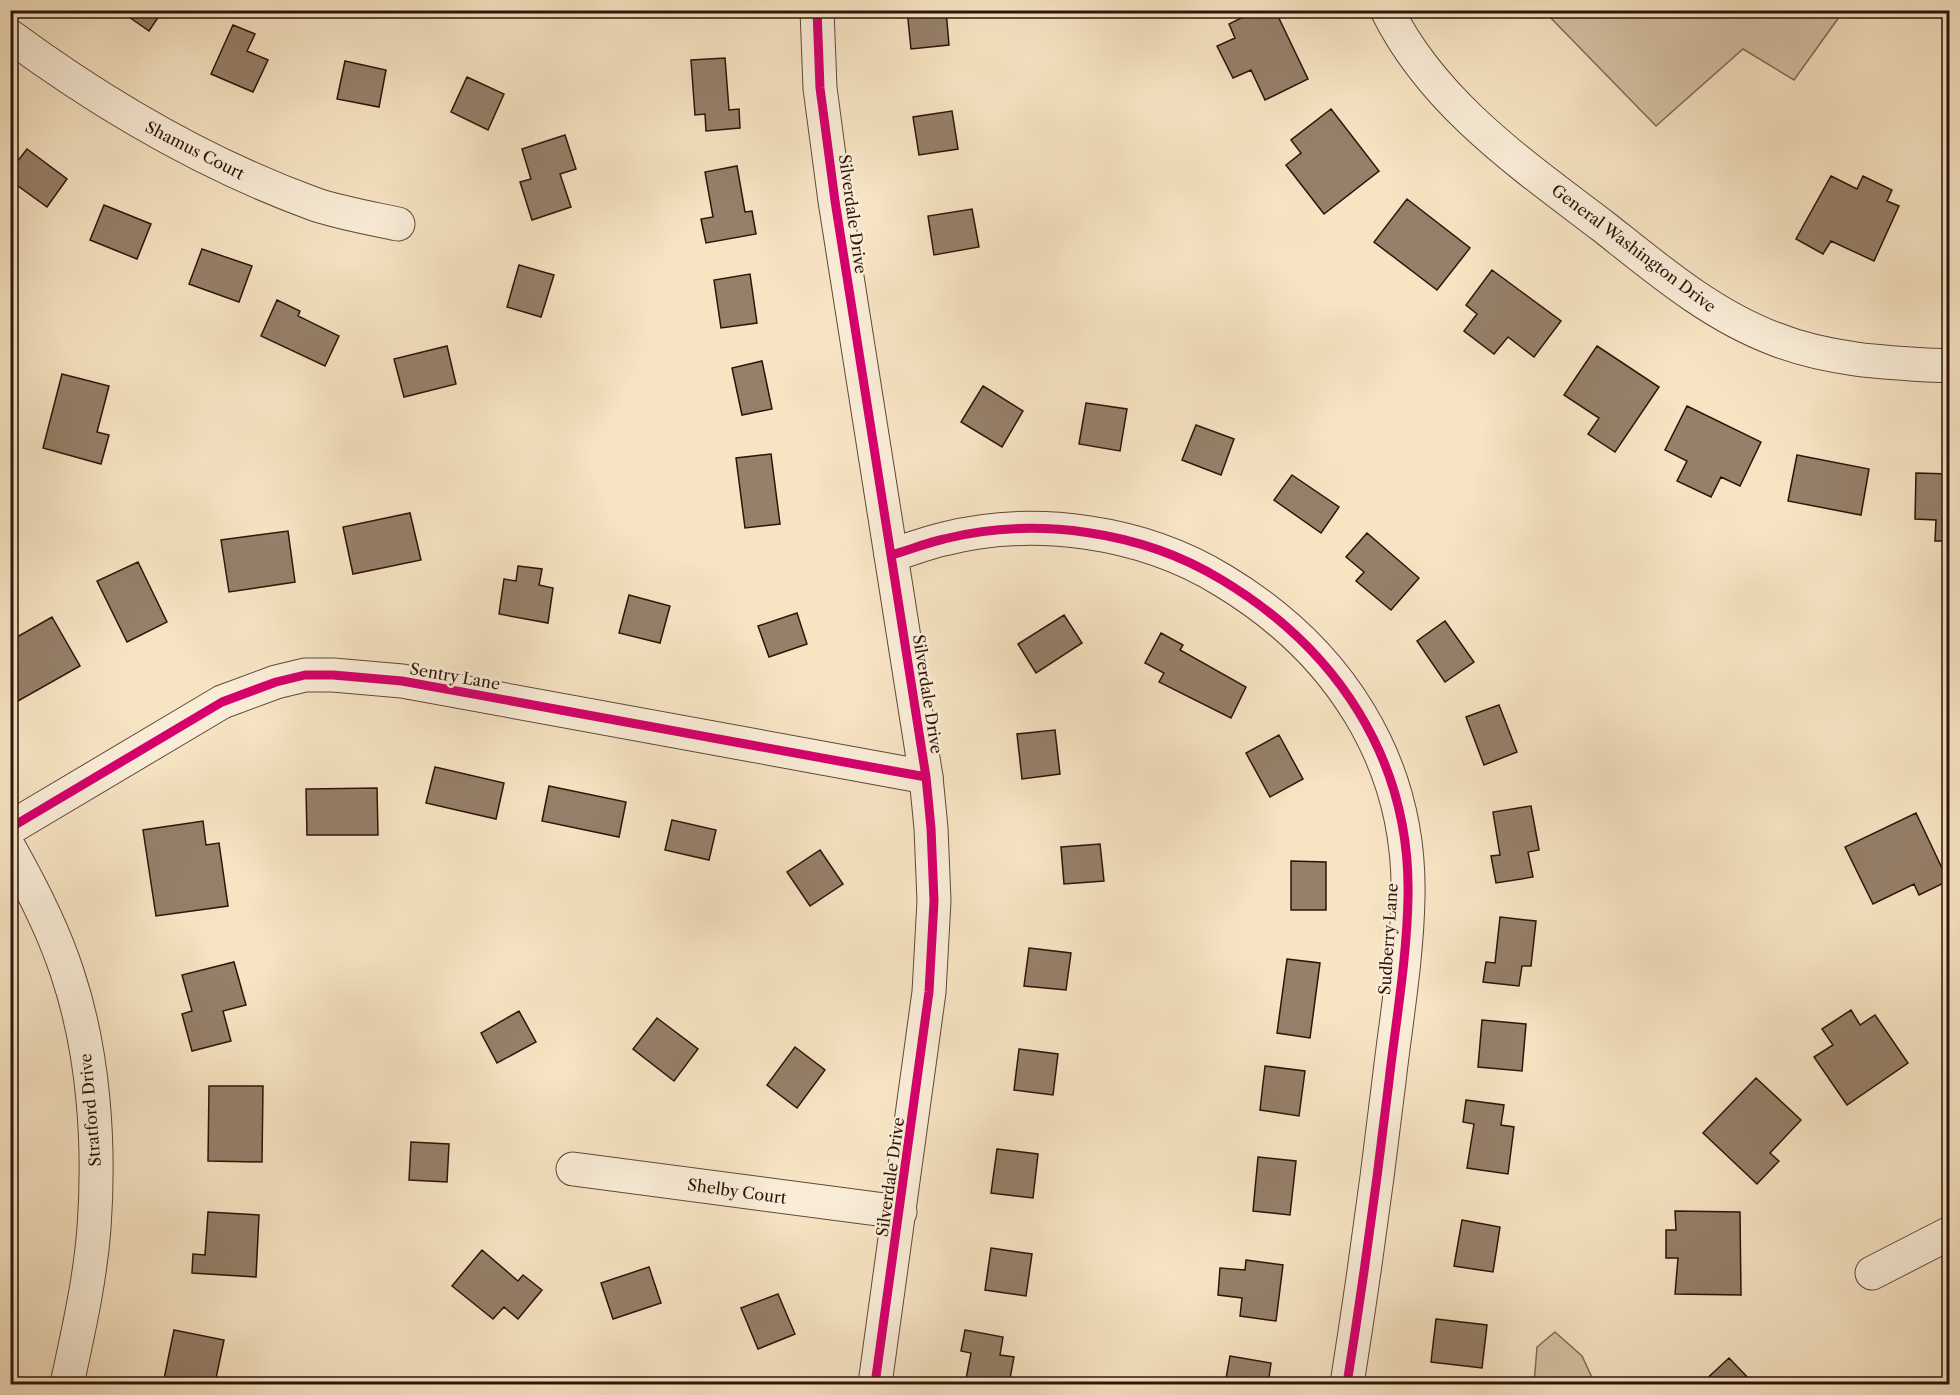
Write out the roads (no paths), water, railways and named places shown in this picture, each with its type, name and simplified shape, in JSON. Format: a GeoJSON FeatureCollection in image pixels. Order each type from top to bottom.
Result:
{"type":"FeatureCollection","features":[{"type":"Feature","properties":{"kind":"street","name":"Silverdale Drive"},"geometry":{"type":"LineString","coordinates":[[817,10],[820,88],[835,201],[926,777],[931,828],[934,901],[929,992],[875,1384]]}},
{"type":"Feature","properties":{"kind":"street","name":"General Washington Drive"},"geometry":{"type":"LineString","coordinates":[[1387,10],[1397,30],[1445,93],[1495,143],[1667,277],[1715,310],[1775,340],[1845,358],[1950,366]]}},
{"type":"Feature","properties":{"kind":"street","name":"Shamus Court"},"geometry":{"type":"LineString","coordinates":[[10,36],[102,100],[182,146],[248,177],[316,204],[398,224]]}},
{"type":"Feature","properties":{"kind":"street","name":"Sudberry Lane"},"geometry":{"type":"LineString","coordinates":[[891,555],[945,538],[1000,530],[1044,529],[1100,535],[1155,548],[1206,570],[1254,599],[1298,635],[1336,677],[1373,734],[1393,786],[1402,830],[1408,897],[1399,1000],[1371,1233],[1347,1384]]}},
{"type":"Feature","properties":{"kind":"street","name":"Sentry Lane"},"geometry":{"type":"LineString","coordinates":[[10,828],[222,702],[276,682],[305,675],[402,681],[926,777]]}},
{"type":"Feature","properties":{"kind":"street","name":"Stratford Drive"},"geometry":{"type":"LineString","coordinates":[[10,849],[36,895],[68,972],[90,1073],[96,1151],[94,1229],[83,1306],[67,1384]]}},
{"type":"Feature","properties":{"kind":"street","name":"Shelby Court"},"geometry":{"type":"LineString","coordinates":[[573,1169],[900,1212]]}},
{"type":"Feature","properties":{"kind":"street"},"geometry":{"type":"LineString","coordinates":[[1872,1273],[1950,1233]]}}]}
